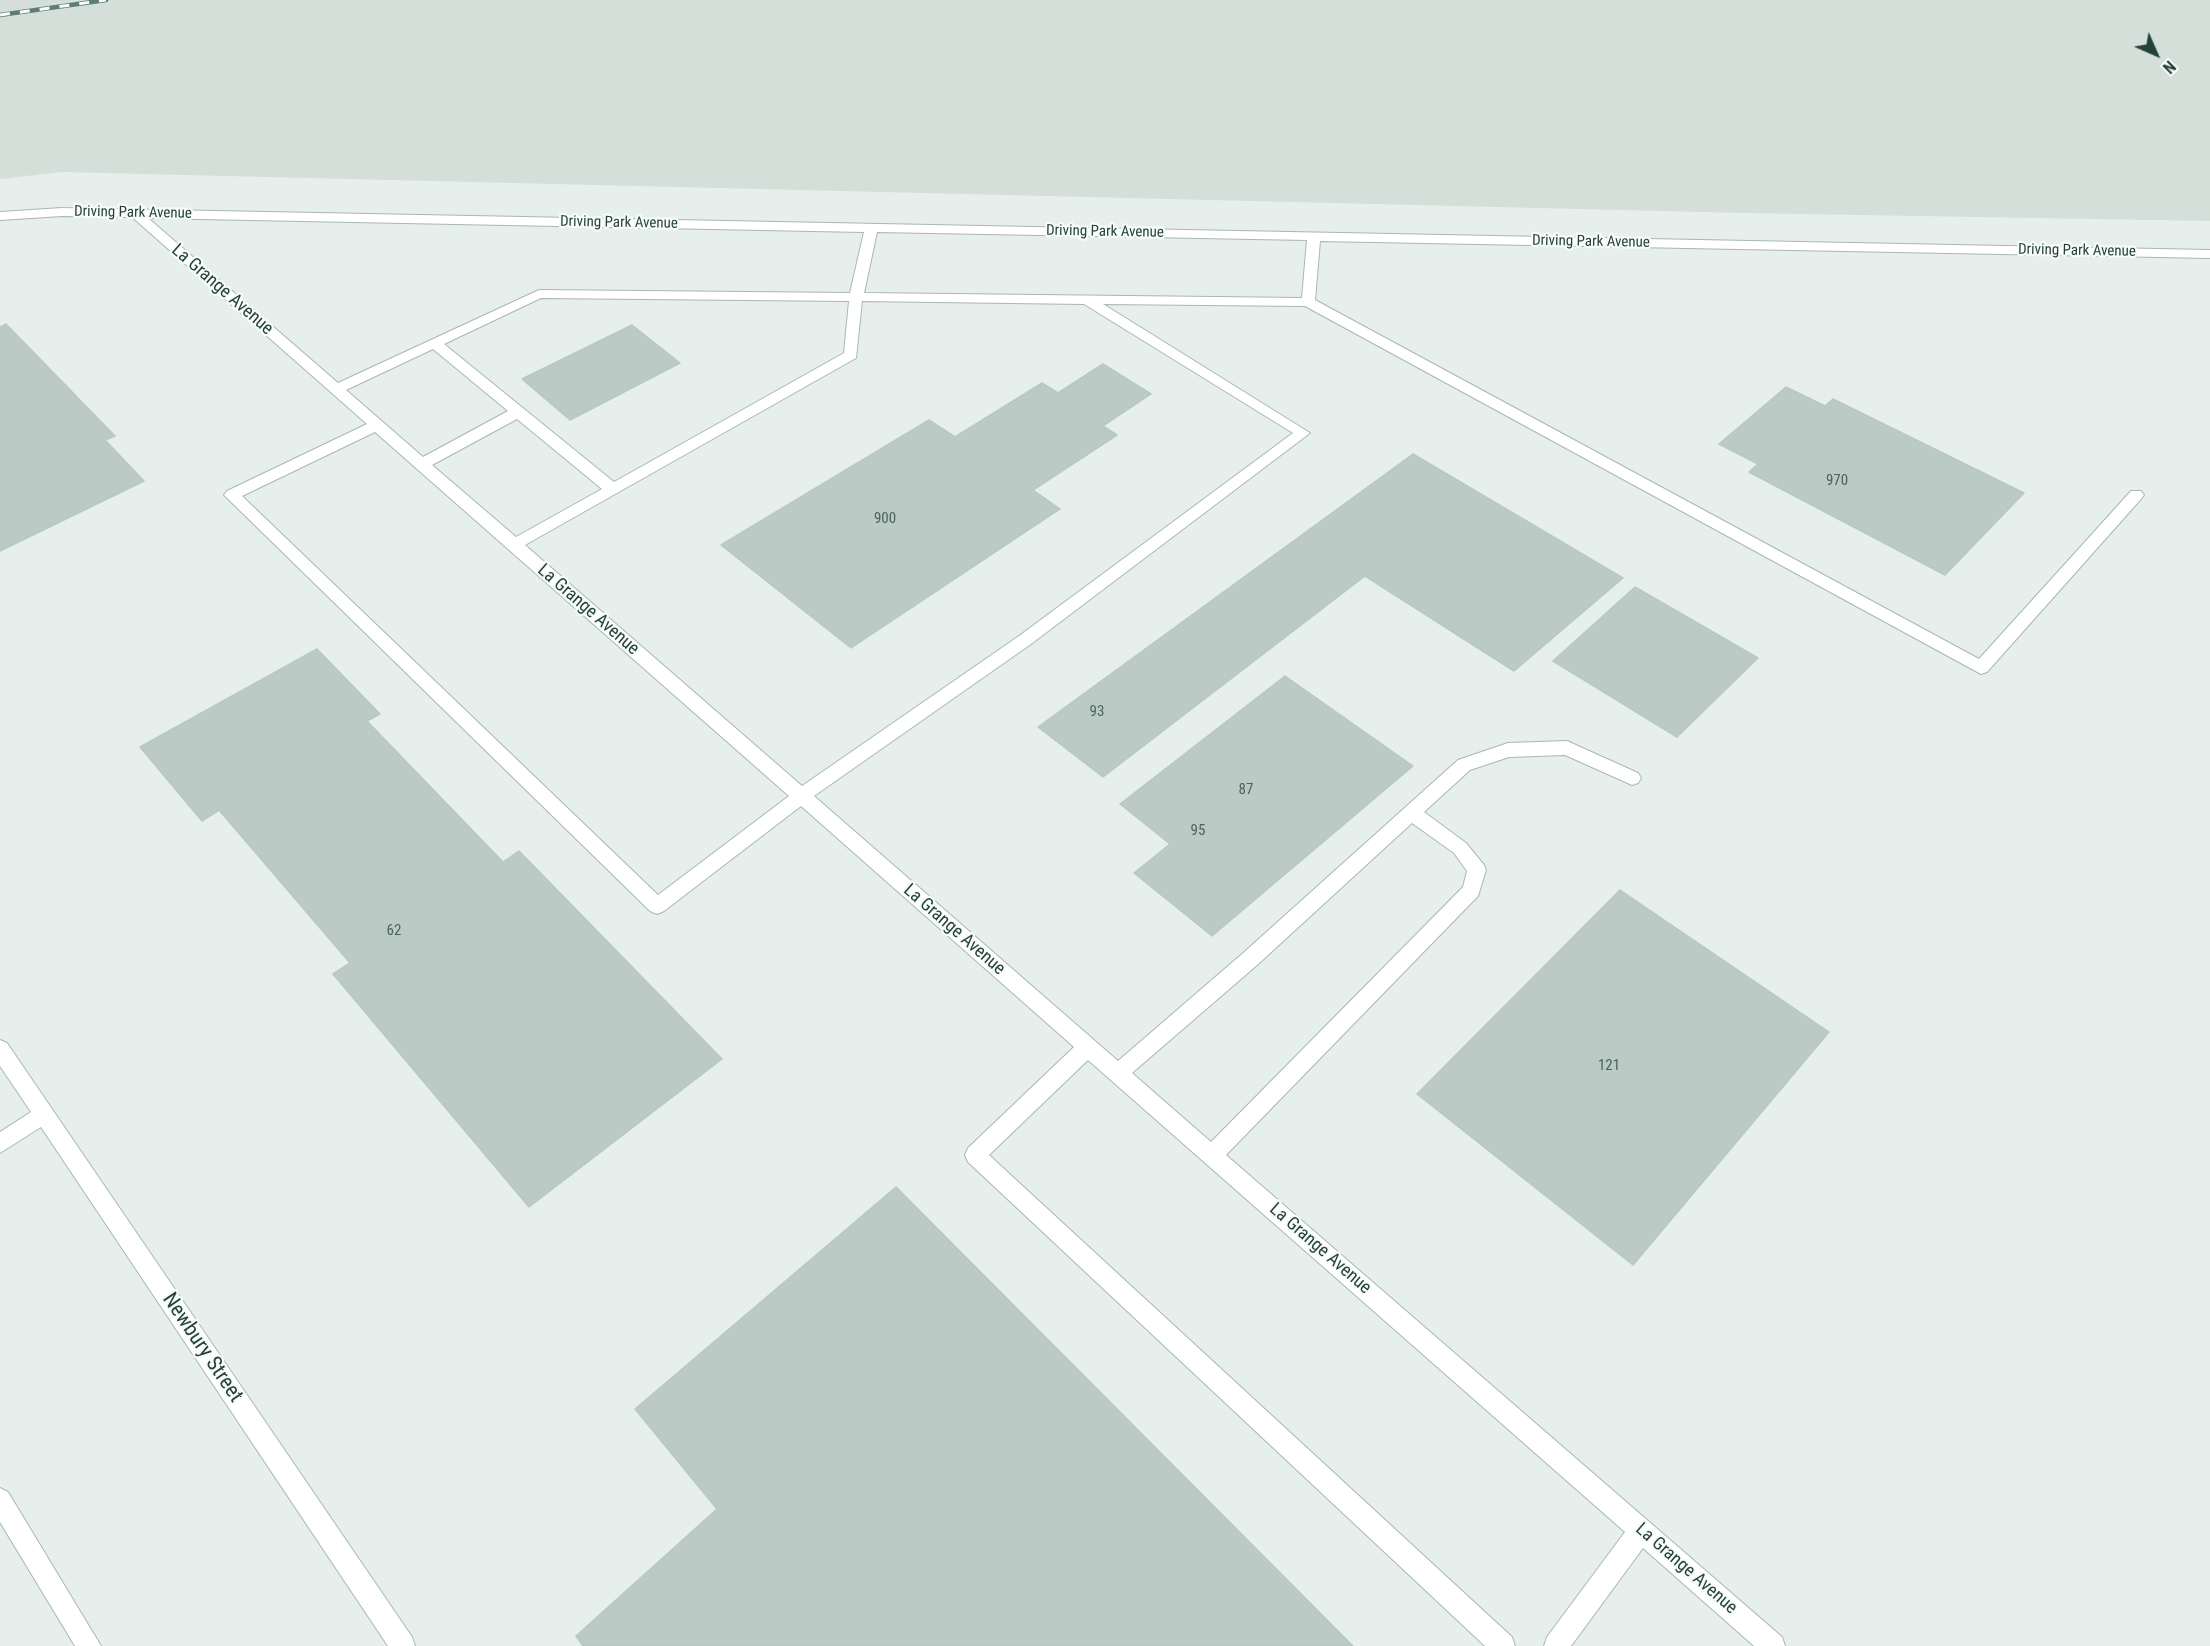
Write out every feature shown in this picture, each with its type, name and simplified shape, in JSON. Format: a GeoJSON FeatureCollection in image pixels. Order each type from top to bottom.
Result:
{"type":"FeatureCollection","features":[{"type":"Feature","properties":{"kind":"street","name":"Driving Park Avenue"},"geometry":{"type":"LineString","coordinates":[[0,216],[62,212],[135,213],[2210,254]]}},
{"type":"Feature","properties":{"kind":"street","name":"La Grange Avenue"},"geometry":{"type":"LineString","coordinates":[[135,213],[1773,1646]]}},
{"type":"Feature","properties":{"kind":"street"},"geometry":{"type":"LineString","coordinates":[[514,545],[851,355],[856,297],[872,227]]}},
{"type":"Feature","properties":{"kind":"street"},"geometry":{"type":"LineString","coordinates":[[1308,302],[1314,236]]}},
{"type":"Feature","properties":{"kind":"street"},"geometry":{"type":"LineString","coordinates":[[336,389],[538,294],[1308,302],[1981,668],[2136,495]]}},
{"type":"Feature","properties":{"kind":"street"},"geometry":{"type":"LineString","coordinates":[[377,425],[232,495],[657,906],[801,796],[1025,640],[1303,434],[1087,300]]}},
{"type":"Feature","properties":{"kind":"street"},"geometry":{"type":"LineString","coordinates":[[434,343],[612,489]]}},
{"type":"Feature","properties":{"kind":"street"},"geometry":{"type":"LineString","coordinates":[[422,465],[518,412]]}},
{"type":"Feature","properties":{"kind":"street"},"geometry":{"type":"LineString","coordinates":[[1118,1073],[1249,960],[1464,765],[1508,750],[1567,748],[1632,778]]}},
{"type":"Feature","properties":{"kind":"street"},"geometry":{"type":"LineString","coordinates":[[1212,1155],[1471,891],[1477,870],[1460,848],[1411,813]]}},
{"type":"Feature","properties":{"kind":"street"},"geometry":{"type":"LineString","coordinates":[[1088,1047],[975,1155],[1503,1646]]}},
{"type":"Feature","properties":{"kind":"street","name":"Newbury Street"},"geometry":{"type":"LineString","coordinates":[[0,1049],[399,1644]]}},
{"type":"Feature","properties":{"kind":"street"},"geometry":{"type":"LineString","coordinates":[[0,1144],[44,1114]]}},
{"type":"Feature","properties":{"kind":"street"},"geometry":{"type":"LineString","coordinates":[[0,1500],[89,1646]]}},
{"type":"Feature","properties":{"kind":"street"},"geometry":{"type":"LineString","coordinates":[[1556,1646],[1641,1530]]}},
{"type":"Feature","properties":{"kind":"shaded area"},"geometry":{"type":"Polygon","coordinates":[[[0,0],[2210,0],[2210,221],[1743,213],[62,172],[0,179],[0,0]]]}},
{"type":"Feature","properties":{"kind":"building"},"geometry":{"type":"Polygon","coordinates":[[[6,324],[115,436],[105,440],[144,481],[0,551],[0,327],[6,324]]]}},
{"type":"Feature","properties":{"kind":"building"},"geometry":{"type":"Polygon","coordinates":[[[632,325],[680,363],[570,420],[522,379],[632,325]]]}},
{"type":"Feature","properties":{"kind":"building"},"geometry":{"type":"Polygon","coordinates":[[[1103,364],[1151,394],[1103,426],[1117,435],[1033,490],[1060,509],[851,648],[721,545],[929,420],[955,437],[1042,383],[1058,393],[1103,364]]]}},
{"type":"Feature","properties":{"kind":"building"},"geometry":{"type":"Polygon","coordinates":[[[1786,387],[1825,406],[1833,399],[2024,493],[1945,575],[1749,472],[1758,464],[1719,444],[1786,387]]]}},
{"type":"Feature","properties":{"kind":"building"},"geometry":{"type":"Polygon","coordinates":[[[1413,454],[1623,578],[1514,671],[1365,576],[1103,777],[1038,727],[1413,454]]]}},
{"type":"Feature","properties":{"kind":"building"},"geometry":{"type":"Polygon","coordinates":[[[1635,587],[1758,658],[1677,737],[1553,661],[1635,587]]]}},
{"type":"Feature","properties":{"kind":"building"},"geometry":{"type":"Polygon","coordinates":[[[317,649],[380,714],[367,721],[503,862],[519,851],[722,1059],[529,1207],[333,974],[350,963],[219,810],[202,821],[140,747],[317,649]]]}},
{"type":"Feature","properties":{"kind":"building"},"geometry":{"type":"Polygon","coordinates":[[[1285,676],[1413,766],[1212,936],[1134,873],[1170,844],[1120,804],[1285,676]]]}},
{"type":"Feature","properties":{"kind":"building"},"geometry":{"type":"Polygon","coordinates":[[[1620,890],[1829,1032],[1633,1265],[1417,1094],[1620,890]]]}},
{"type":"Feature","properties":{"kind":"building"},"geometry":{"type":"Polygon","coordinates":[[[896,1187],[1353,1646],[583,1646],[576,1636],[717,1509],[635,1409],[896,1187]]]}},
{"type":"Feature","properties":{"kind":"railway"},"geometry":{"type":"LineString","coordinates":[[0,15],[106,0]]}}]}
